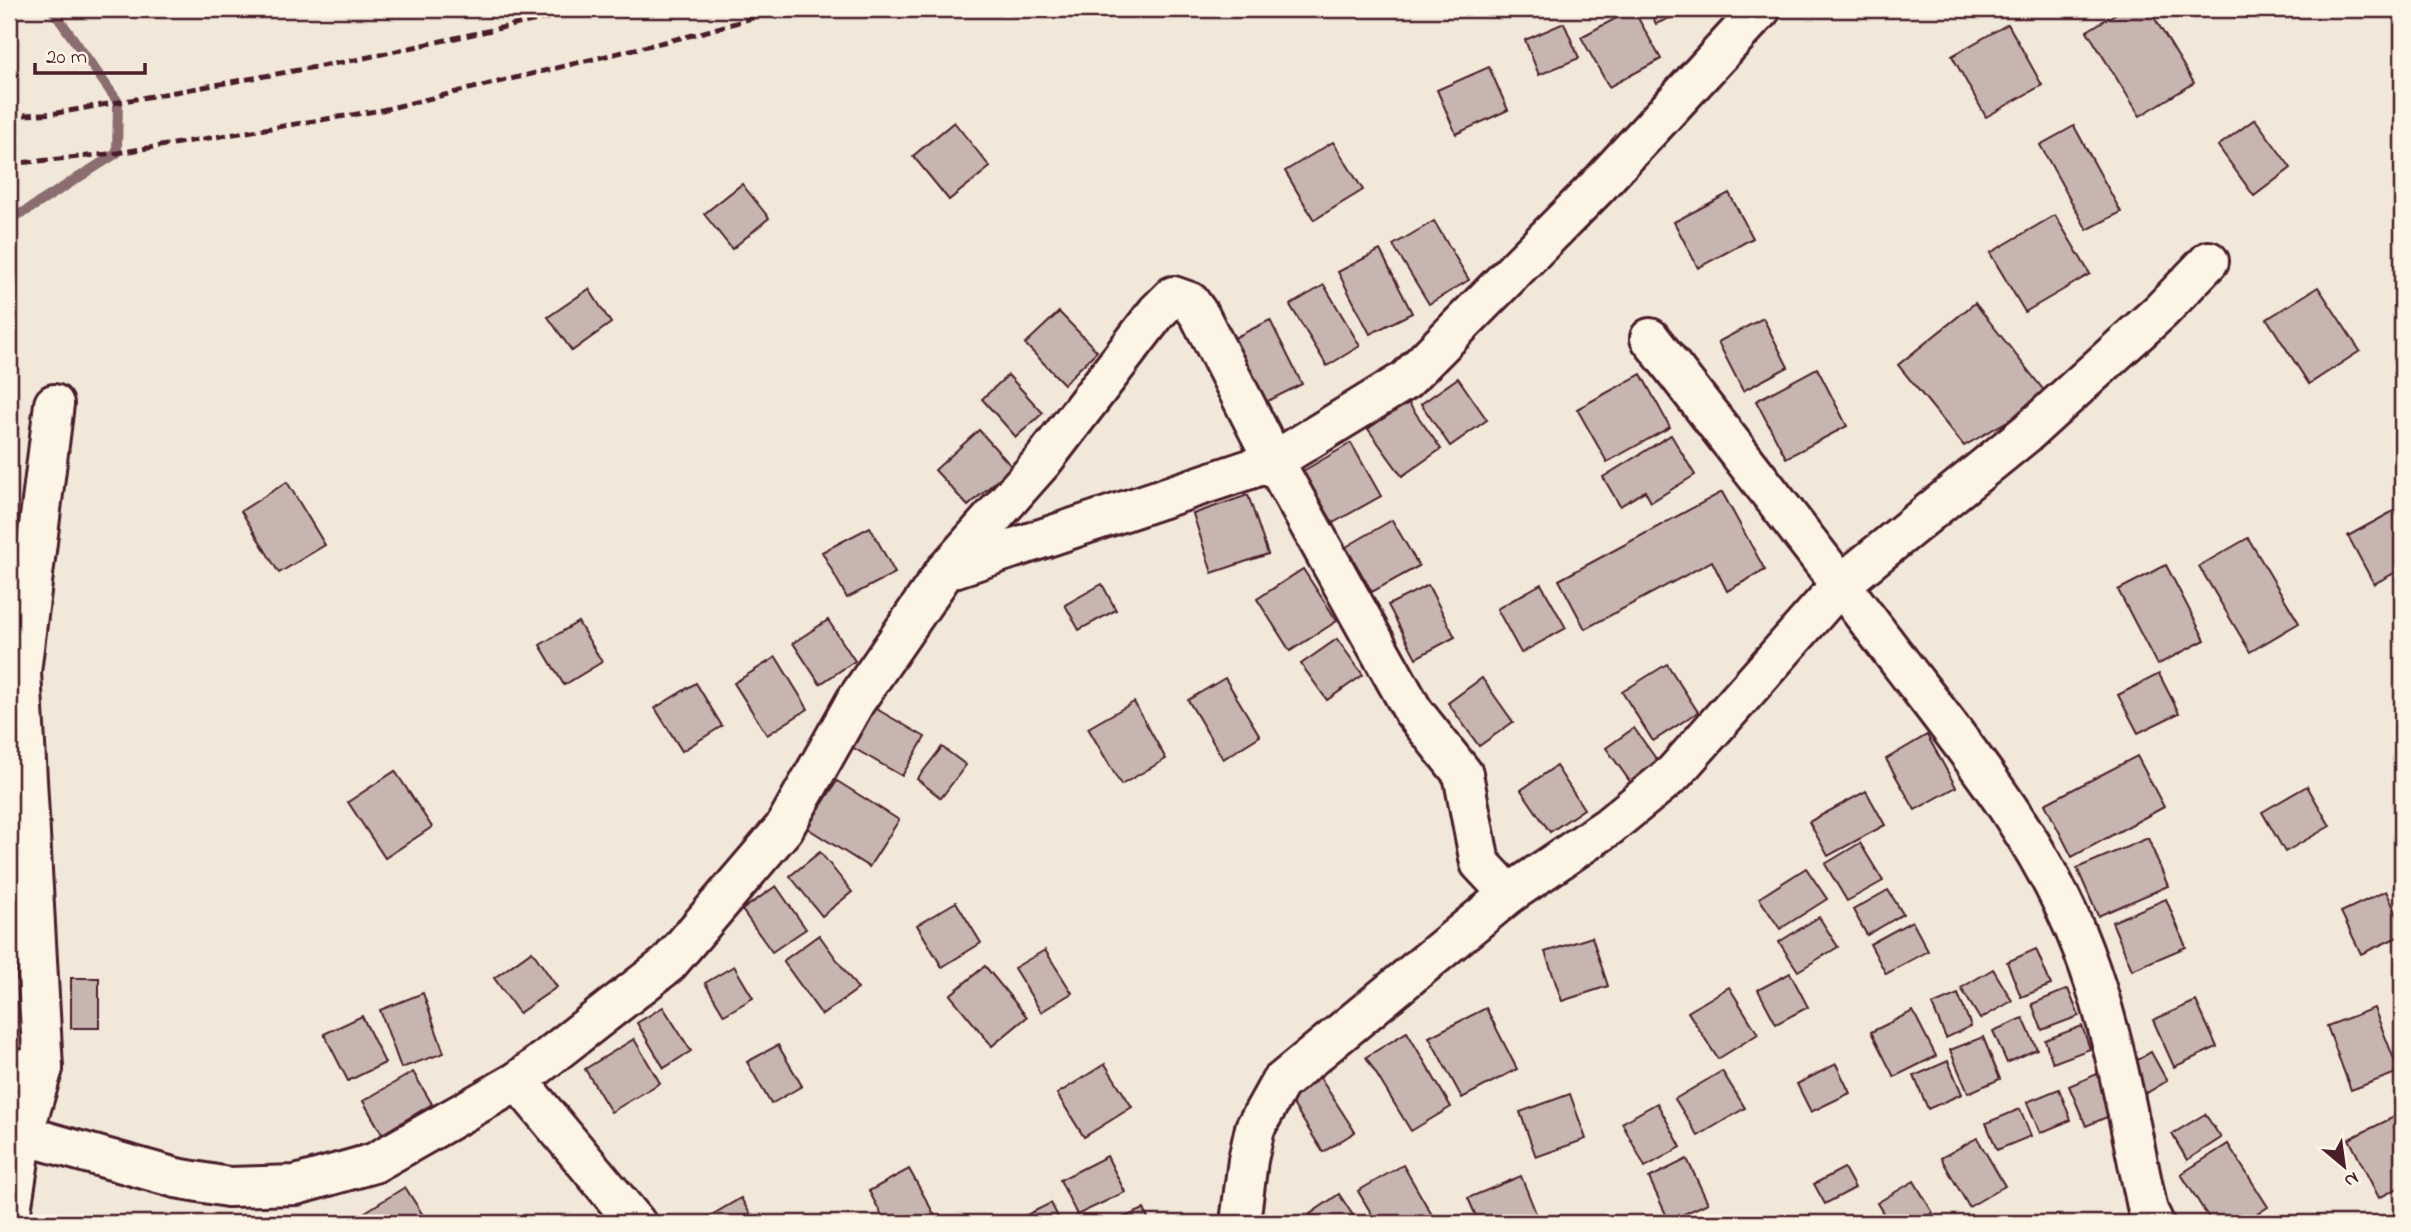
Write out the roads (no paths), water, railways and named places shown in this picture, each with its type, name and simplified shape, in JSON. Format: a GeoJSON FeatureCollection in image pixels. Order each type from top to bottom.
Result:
{"type":"FeatureCollection","features":[{"type":"Feature","properties":{"kind":"street"},"geometry":{"type":"LineString","coordinates":[[945,571],[1274,461],[1406,380],[1597,187],[1761,9]]}},
{"type":"Feature","properties":{"kind":"street"},"geometry":{"type":"LineString","coordinates":[[1240,1223],[1255,1128],[1280,1083],[1509,894],[1608,827],[1674,773],[1841,584],[2027,433],[2161,311],[2209,261]]}},
{"type":"Feature","properties":{"kind":"street"},"geometry":{"type":"LineString","coordinates":[[23,1136],[176,1178],[215,1185],[296,1185],[374,1163],[518,1081],[668,964],[784,828],[855,702],[945,571],[1042,462],[1157,312],[1173,296],[1190,302],[1200,316],[1274,461],[1413,711],[1463,774],[1480,863],[1509,894]]}},
{"type":"Feature","properties":{"kind":"street"},"geometry":{"type":"LineString","coordinates":[[1650,338],[2003,798],[2041,862],[2082,947],[2106,1017],[2148,1211],[2154,1223]]}},
{"type":"Feature","properties":{"kind":"street"},"geometry":{"type":"LineString","coordinates":[[9,1223],[23,1136],[26,1069],[21,672],[54,404]]}},
{"type":"Feature","properties":{"kind":"street"},"geometry":{"type":"LineString","coordinates":[[518,1081],[636,1223]]}},
{"type":"Feature","properties":{"kind":"waterway"},"geometry":{"type":"LineString","coordinates":[[9,218],[26,211],[117,153],[118,102],[52,9]]}},
{"type":"Feature","properties":{"kind":"railway"},"geometry":{"type":"LineString","coordinates":[[9,116],[57,113],[355,60],[587,9]]}},
{"type":"Feature","properties":{"kind":"railway"},"geometry":{"type":"LineString","coordinates":[[9,164],[117,153],[382,110],[693,35],[784,9]]}}]}
